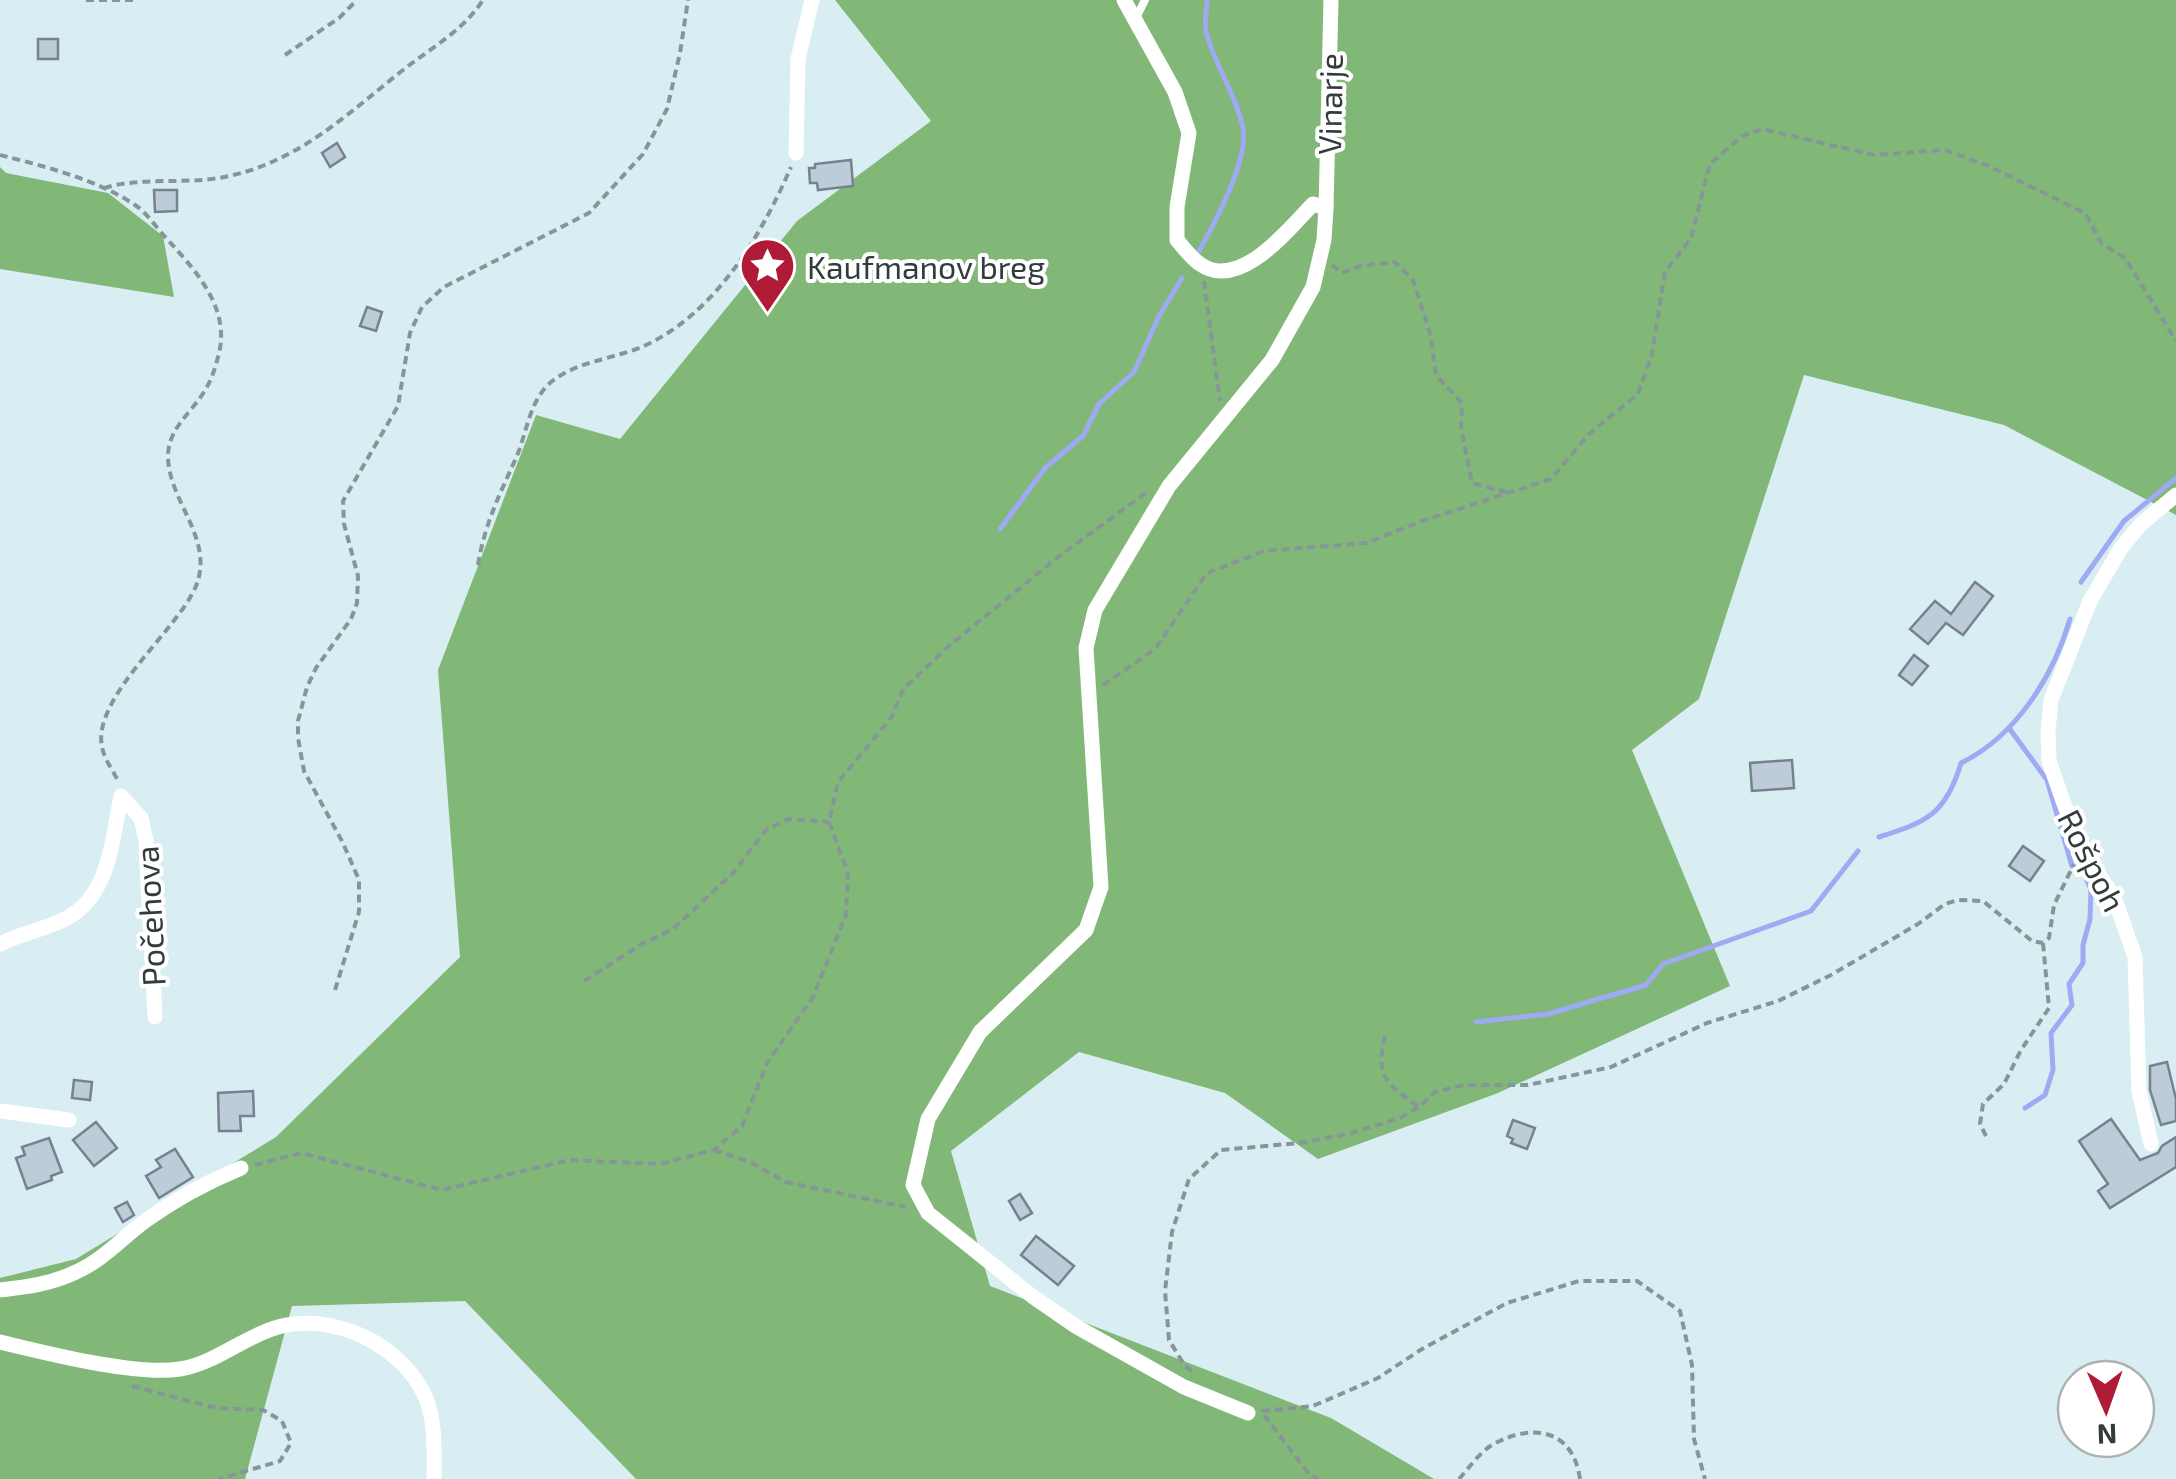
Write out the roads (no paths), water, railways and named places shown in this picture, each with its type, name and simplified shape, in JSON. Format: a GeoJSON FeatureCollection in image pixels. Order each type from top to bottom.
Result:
{"type":"FeatureCollection","features":[{"type":"Feature","properties":{"kind":"street"},"geometry":{"type":"LineString","coordinates":[[796,153],[798,58],[812,0]]}},
{"type":"Feature","properties":{"kind":"street"},"geometry":{"type":"LineString","coordinates":[[1124,0],[1176,92],[1189,133],[1177,240],[1202,266],[1224,271],[1262,257],[1312,204],[1326,208]]}},
{"type":"Feature","properties":{"kind":"street","name":"Vinarje"},"geometry":{"type":"LineString","coordinates":[[1254,1412],[1184,1386],[1077,1327],[928,1213],[913,1185],[928,1119],[980,1032],[1086,930],[1101,886],[1086,648],[1095,610],[1169,486],[1272,360],[1313,287],[1324,240],[1332,0]]}},
{"type":"Feature","properties":{"kind":"street","name":"Rošpoh"},"geometry":{"type":"LineString","coordinates":[[2150,1144],[2139,1091],[2135,957],[2114,898],[2084,853],[2050,762],[2048,731],[2051,700],[2106,571],[2140,524],[2176,494]]}},
{"type":"Feature","properties":{"kind":"street","name":"Počehova"},"geometry":{"type":"LineString","coordinates":[[0,944],[80,911],[107,866],[121,796],[141,818],[146,841],[155,1017]]}},
{"type":"Feature","properties":{"kind":"street"},"geometry":{"type":"LineString","coordinates":[[0,1111],[69,1120]]}},
{"type":"Feature","properties":{"kind":"street"},"geometry":{"type":"LineString","coordinates":[[0,1290],[40,1286],[78,1271],[115,1248],[144,1222],[210,1181],[241,1168]]}},
{"type":"Feature","properties":{"kind":"street"},"geometry":{"type":"LineString","coordinates":[[0,1342],[132,1367],[182,1369],[275,1327],[296,1323],[356,1332],[403,1365],[425,1396],[433,1428],[434,1479]]}},
{"type":"Feature","properties":{"kind":"lane"},"geometry":{"type":"LineString","coordinates":[[1135,20],[1145,0]]}},
{"type":"Feature","properties":{"kind":"waterway"},"geometry":{"type":"LineString","coordinates":[[1198,253],[1229,192],[1243,141],[1240,115],[1206,31],[1207,0]]}},
{"type":"Feature","properties":{"kind":"waterway"},"geometry":{"type":"LineString","coordinates":[[1000,529],[1046,467],[1083,436],[1099,404],[1134,372],[1159,316],[1182,278]]}},
{"type":"Feature","properties":{"kind":"waterway"},"geometry":{"type":"LineString","coordinates":[[2081,582],[2124,521],[2176,478]]}},
{"type":"Feature","properties":{"kind":"waterway"},"geometry":{"type":"LineString","coordinates":[[1879,837],[1932,814],[1949,794],[1961,763],[2015,721],[2043,683],[2070,619]]}},
{"type":"Feature","properties":{"kind":"waterway"},"geometry":{"type":"LineString","coordinates":[[2009,728],[2047,780],[2072,866]]}},
{"type":"Feature","properties":{"kind":"waterway"},"geometry":{"type":"LineString","coordinates":[[1476,1022],[1548,1014],[1646,985],[1663,964],[1811,911],[1858,851]]}},
{"type":"Feature","properties":{"kind":"waterway"},"geometry":{"type":"LineString","coordinates":[[2025,1108],[2045,1095],[2053,1070],[2051,1033],[2072,1005],[2069,984],[2083,963],[2091,889],[2085,877]]}},
{"type":"Feature","properties":{"kind":"place","name":"Kaufmanov breg"},"geometry":{"type":"Point","coordinates":[768,315]}}]}
